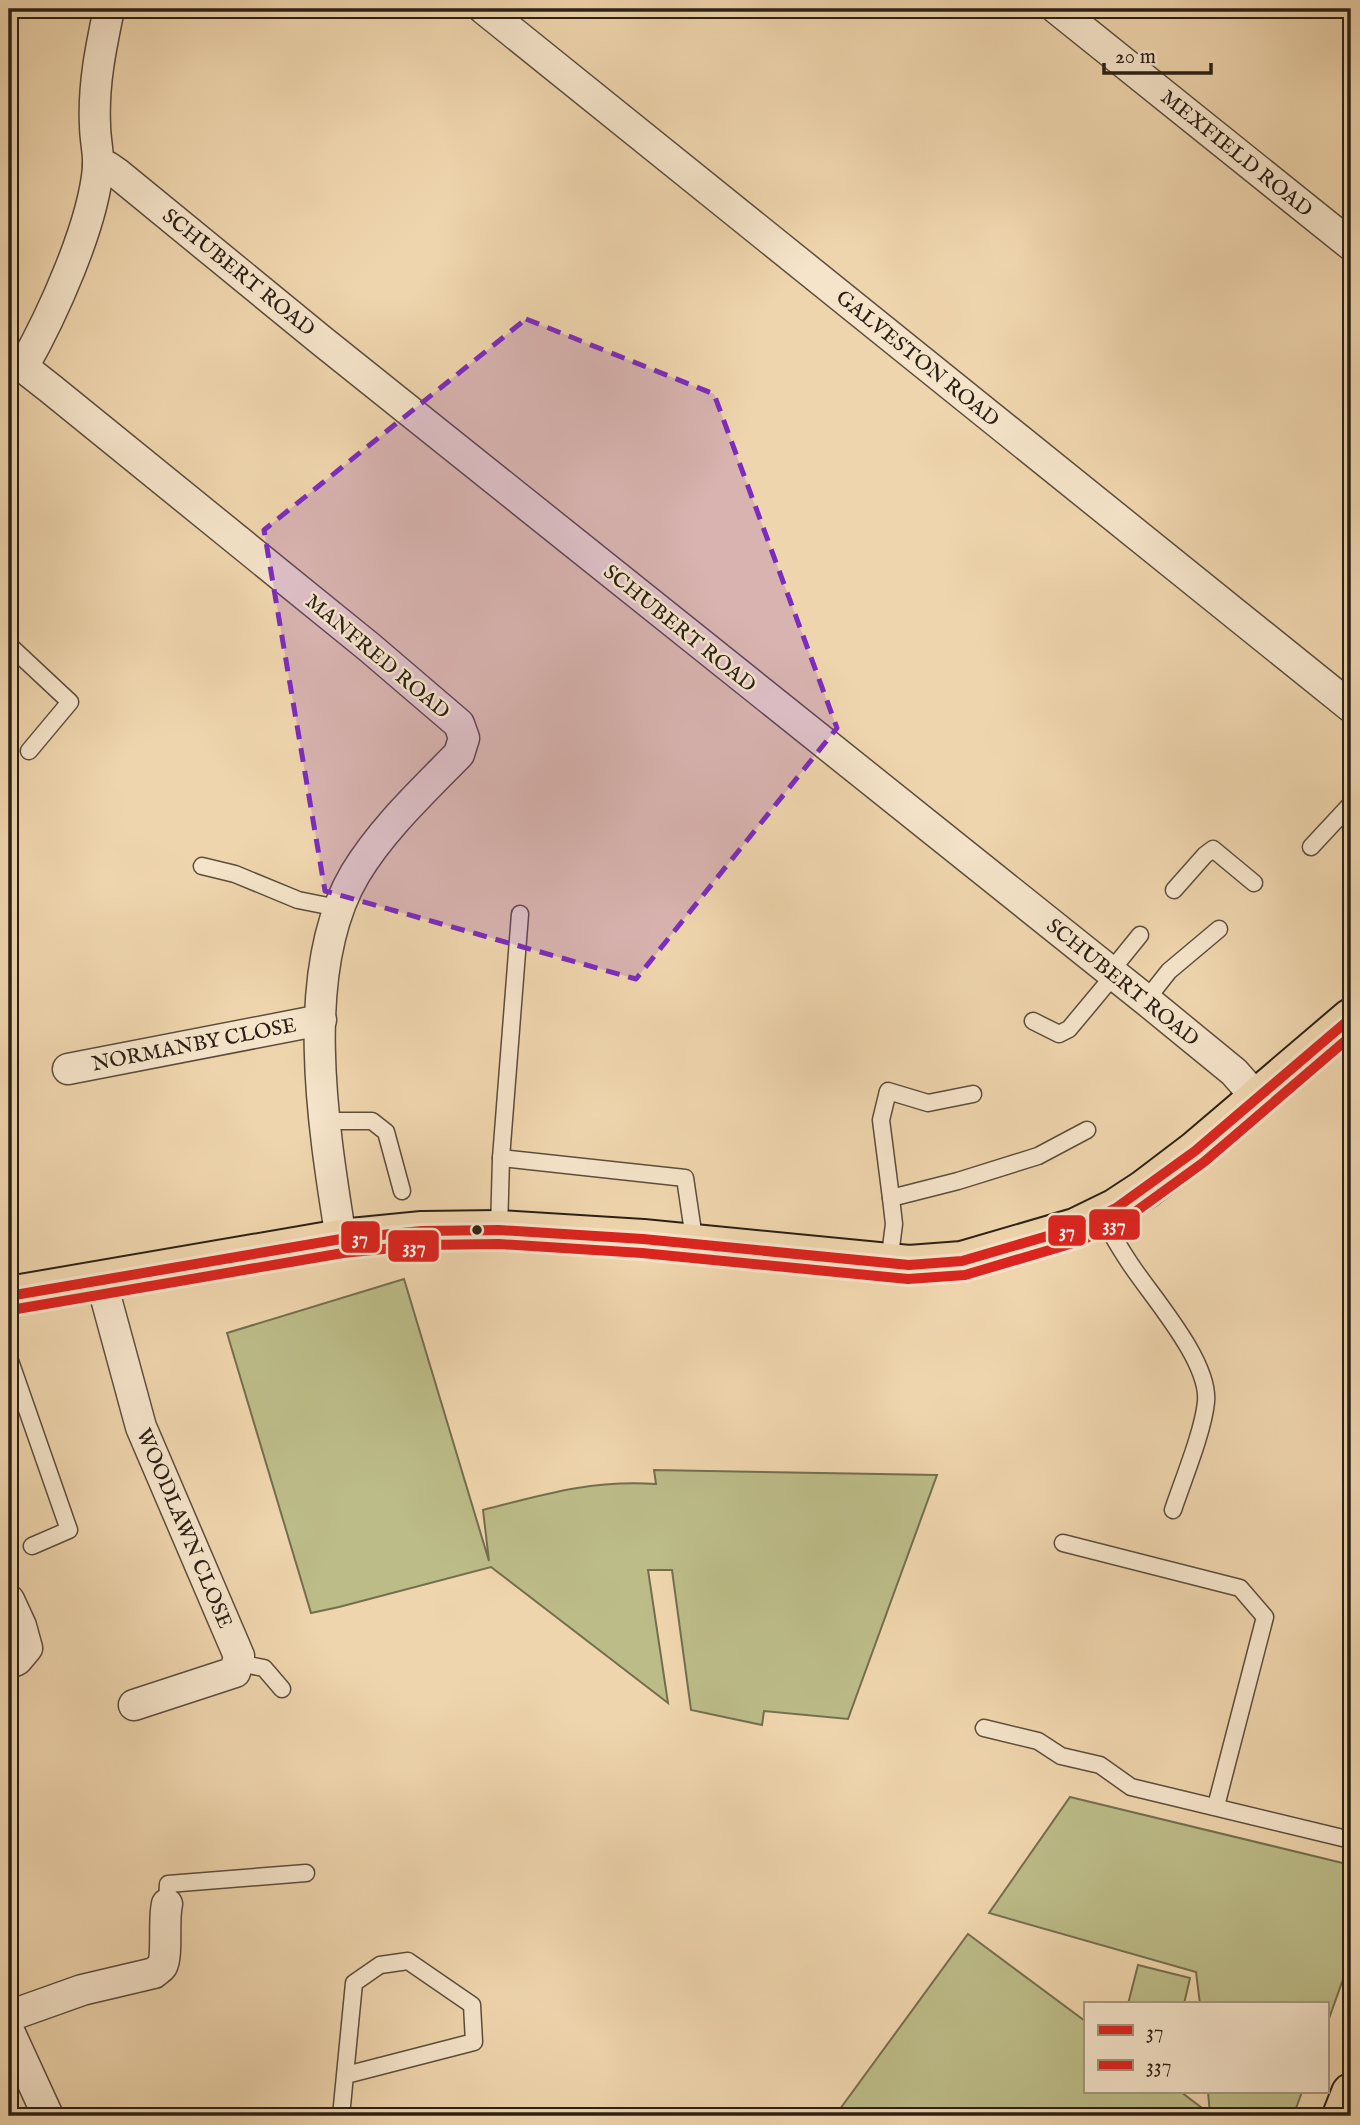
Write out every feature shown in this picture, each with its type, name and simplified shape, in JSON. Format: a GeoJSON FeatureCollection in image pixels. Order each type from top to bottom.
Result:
{"type":"FeatureCollection","features":[{"type":"Feature","properties":{"kind":"highway"},"geometry":{"type":"LineString","coordinates":[[9,1296],[341,1239],[422,1231],[499,1230],[643,1239],[909,1265],[962,1261],[1075,1228],[1101,1216],[1145,1189],[1351,1018]]}},
{"type":"Feature","properties":{"kind":"highway"},"geometry":{"type":"LineString","coordinates":[[1342,2116],[1351,2093]]}},
{"type":"Feature","properties":{"kind":"street"},"geometry":{"type":"LineString","coordinates":[[16,365],[33,348],[88,218],[99,165],[94,125],[97,64],[109,9]]}},
{"type":"Feature","properties":{"kind":"street","name":"GALVESTON ROAD"},"geometry":{"type":"LineString","coordinates":[[484,9],[1351,707]]}},
{"type":"Feature","properties":{"kind":"street","name":"MEXFIELD ROAD"},"geometry":{"type":"LineString","coordinates":[[1057,9],[1351,244]]}},
{"type":"Feature","properties":{"kind":"street","name":"SCHUBERT ROAD"},"geometry":{"type":"LineString","coordinates":[[99,165],[118,174],[344,359],[1146,1000],[1234,1072],[1257,1098]]}},
{"type":"Feature","properties":{"kind":"street","name":"MANFRED ROAD"},"geometry":{"type":"LineString","coordinates":[[16,365],[359,639],[460,724],[464,738],[459,754],[372,849],[354,876],[338,908],[325,971],[321,1020],[321,1075],[341,1239]]}},
{"type":"Feature","properties":{"kind":"street","name":"NORMANBY CLOSE"},"geometry":{"type":"LineString","coordinates":[[68,1069],[321,1020]]}},
{"type":"Feature","properties":{"kind":"street","name":"WOODLAWN CLOSE"},"geometry":{"type":"LineString","coordinates":[[101,1280],[141,1427],[239,1656],[238,1663]]}},
{"type":"Feature","properties":{"kind":"street"},"geometry":{"type":"LineString","coordinates":[[9,1600],[21,1626],[27,1648],[17,1660],[9,1663]]}},
{"type":"Feature","properties":{"kind":"street"},"geometry":{"type":"LineString","coordinates":[[134,1705],[235,1672],[238,1663]]}},
{"type":"Feature","properties":{"kind":"street"},"geometry":{"type":"LineString","coordinates":[[9,2016],[82,1990],[153,1973],[162,1966],[165,1952],[164,1918],[167,1904]]}},
{"type":"Feature","properties":{"kind":"street"},"geometry":{"type":"LineString","coordinates":[[9,2031],[48,2116]]}},
{"type":"Feature","properties":{"kind":"lane"},"geometry":{"type":"LineString","coordinates":[[9,645],[70,702],[29,751]]}},
{"type":"Feature","properties":{"kind":"lane"},"geometry":{"type":"LineString","coordinates":[[1311,847],[1351,804]]}},
{"type":"Feature","properties":{"kind":"lane"},"geometry":{"type":"LineString","coordinates":[[1174,890],[1213,849],[1254,883]]}},
{"type":"Feature","properties":{"kind":"lane"},"geometry":{"type":"LineString","coordinates":[[202,866],[235,874],[298,900],[338,908]]}},
{"type":"Feature","properties":{"kind":"lane"},"geometry":{"type":"LineString","coordinates":[[499,1230],[501,1158],[520,914]]}},
{"type":"Feature","properties":{"kind":"lane"},"geometry":{"type":"LineString","coordinates":[[1146,1000],[1169,971],[1219,929]]}},
{"type":"Feature","properties":{"kind":"lane"},"geometry":{"type":"LineString","coordinates":[[1033,1021],[1059,1034],[1069,1029],[1140,935]]}},
{"type":"Feature","properties":{"kind":"lane"},"geometry":{"type":"LineString","coordinates":[[888,1263],[894,1224],[881,1119],[888,1091],[928,1103],[973,1094]]}},
{"type":"Feature","properties":{"kind":"lane"},"geometry":{"type":"LineString","coordinates":[[326,1121],[372,1121],[386,1132],[402,1191]]}},
{"type":"Feature","properties":{"kind":"lane"},"geometry":{"type":"LineString","coordinates":[[891,1198],[1038,1156],[1087,1130]]}},
{"type":"Feature","properties":{"kind":"lane"},"geometry":{"type":"LineString","coordinates":[[501,1158],[685,1178],[696,1245]]}},
{"type":"Feature","properties":{"kind":"lane"},"geometry":{"type":"LineString","coordinates":[[1101,1216],[1170,1319],[1205,1384],[1206,1402],[1201,1423],[1173,1510]]}},
{"type":"Feature","properties":{"kind":"lane"},"geometry":{"type":"LineString","coordinates":[[9,1358],[69,1530],[32,1546]]}},
{"type":"Feature","properties":{"kind":"lane"},"geometry":{"type":"LineString","coordinates":[[1063,1543],[1240,1588],[1265,1617],[1216,1806]]}},
{"type":"Feature","properties":{"kind":"lane"},"geometry":{"type":"LineString","coordinates":[[238,1663],[264,1668],[282,1689]]}},
{"type":"Feature","properties":{"kind":"lane"},"geometry":{"type":"LineString","coordinates":[[984,1728],[1038,1741],[1061,1756],[1100,1765],[1131,1787],[1351,1840]]}},
{"type":"Feature","properties":{"kind":"lane"},"geometry":{"type":"LineString","coordinates":[[167,1904],[168,1884],[306,1873]]}},
{"type":"Feature","properties":{"kind":"lane"},"geometry":{"type":"LineString","coordinates":[[341,2116],[354,1983],[380,1965],[408,1961],[472,2005],[474,2042],[346,2075]]}},
{"type":"Feature","properties":{"kind":"highlighted area"},"geometry":{"type":"Polygon","coordinates":[[[526,319],[714,394],[837,728],[636,979],[325,891],[264,530],[526,319]]]}},
{"type":"Feature","properties":{"kind":"green space"},"geometry":{"type":"Polygon","coordinates":[[[404,1279],[489,1561],[483,1510],[589,1486],[656,1484],[654,1470],[937,1475],[848,1719],[764,1711],[762,1725],[691,1710],[672,1570],[648,1570],[668,1703],[491,1567],[311,1613],[227,1333],[404,1279]]]}},
{"type":"Feature","properties":{"kind":"green space"},"geometry":{"type":"Polygon","coordinates":[[[1070,1797],[1351,1865],[1351,1957],[1328,2021],[1328,2002],[1200,2002],[1196,1972],[989,1913],[1070,1797]]]}},
{"type":"Feature","properties":{"kind":"green space"},"geometry":{"type":"Polygon","coordinates":[[[968,1934],[1084,2020],[1084,2094],[1184,2094],[1210,2114],[1208,2094],[1301,2094],[1293,2116],[851,2116],[840,2109],[968,1934]]]}},
{"type":"Feature","properties":{"kind":"green space"},"geometry":{"type":"Polygon","coordinates":[[[1138,1965],[1190,1978],[1184,2002],[1129,2002],[1138,1965]]]}},
{"type":"Feature","properties":{"kind":"transit line","name":"37"},"geometry":{"type":"LineString","coordinates":[[9,1296],[341,1239],[422,1231],[499,1230],[643,1239],[909,1265],[962,1261],[1075,1228],[1116,1208],[1195,1151],[1351,1018]]}},
{"type":"Feature","properties":{"kind":"transit line","name":"337"},"geometry":{"type":"LineString","coordinates":[[11,1310],[343,1253],[423,1245],[499,1244],[642,1253],[908,1279],[965,1275],[1080,1241],[1124,1220],[1204,1162],[1351,1036]]}}]}
